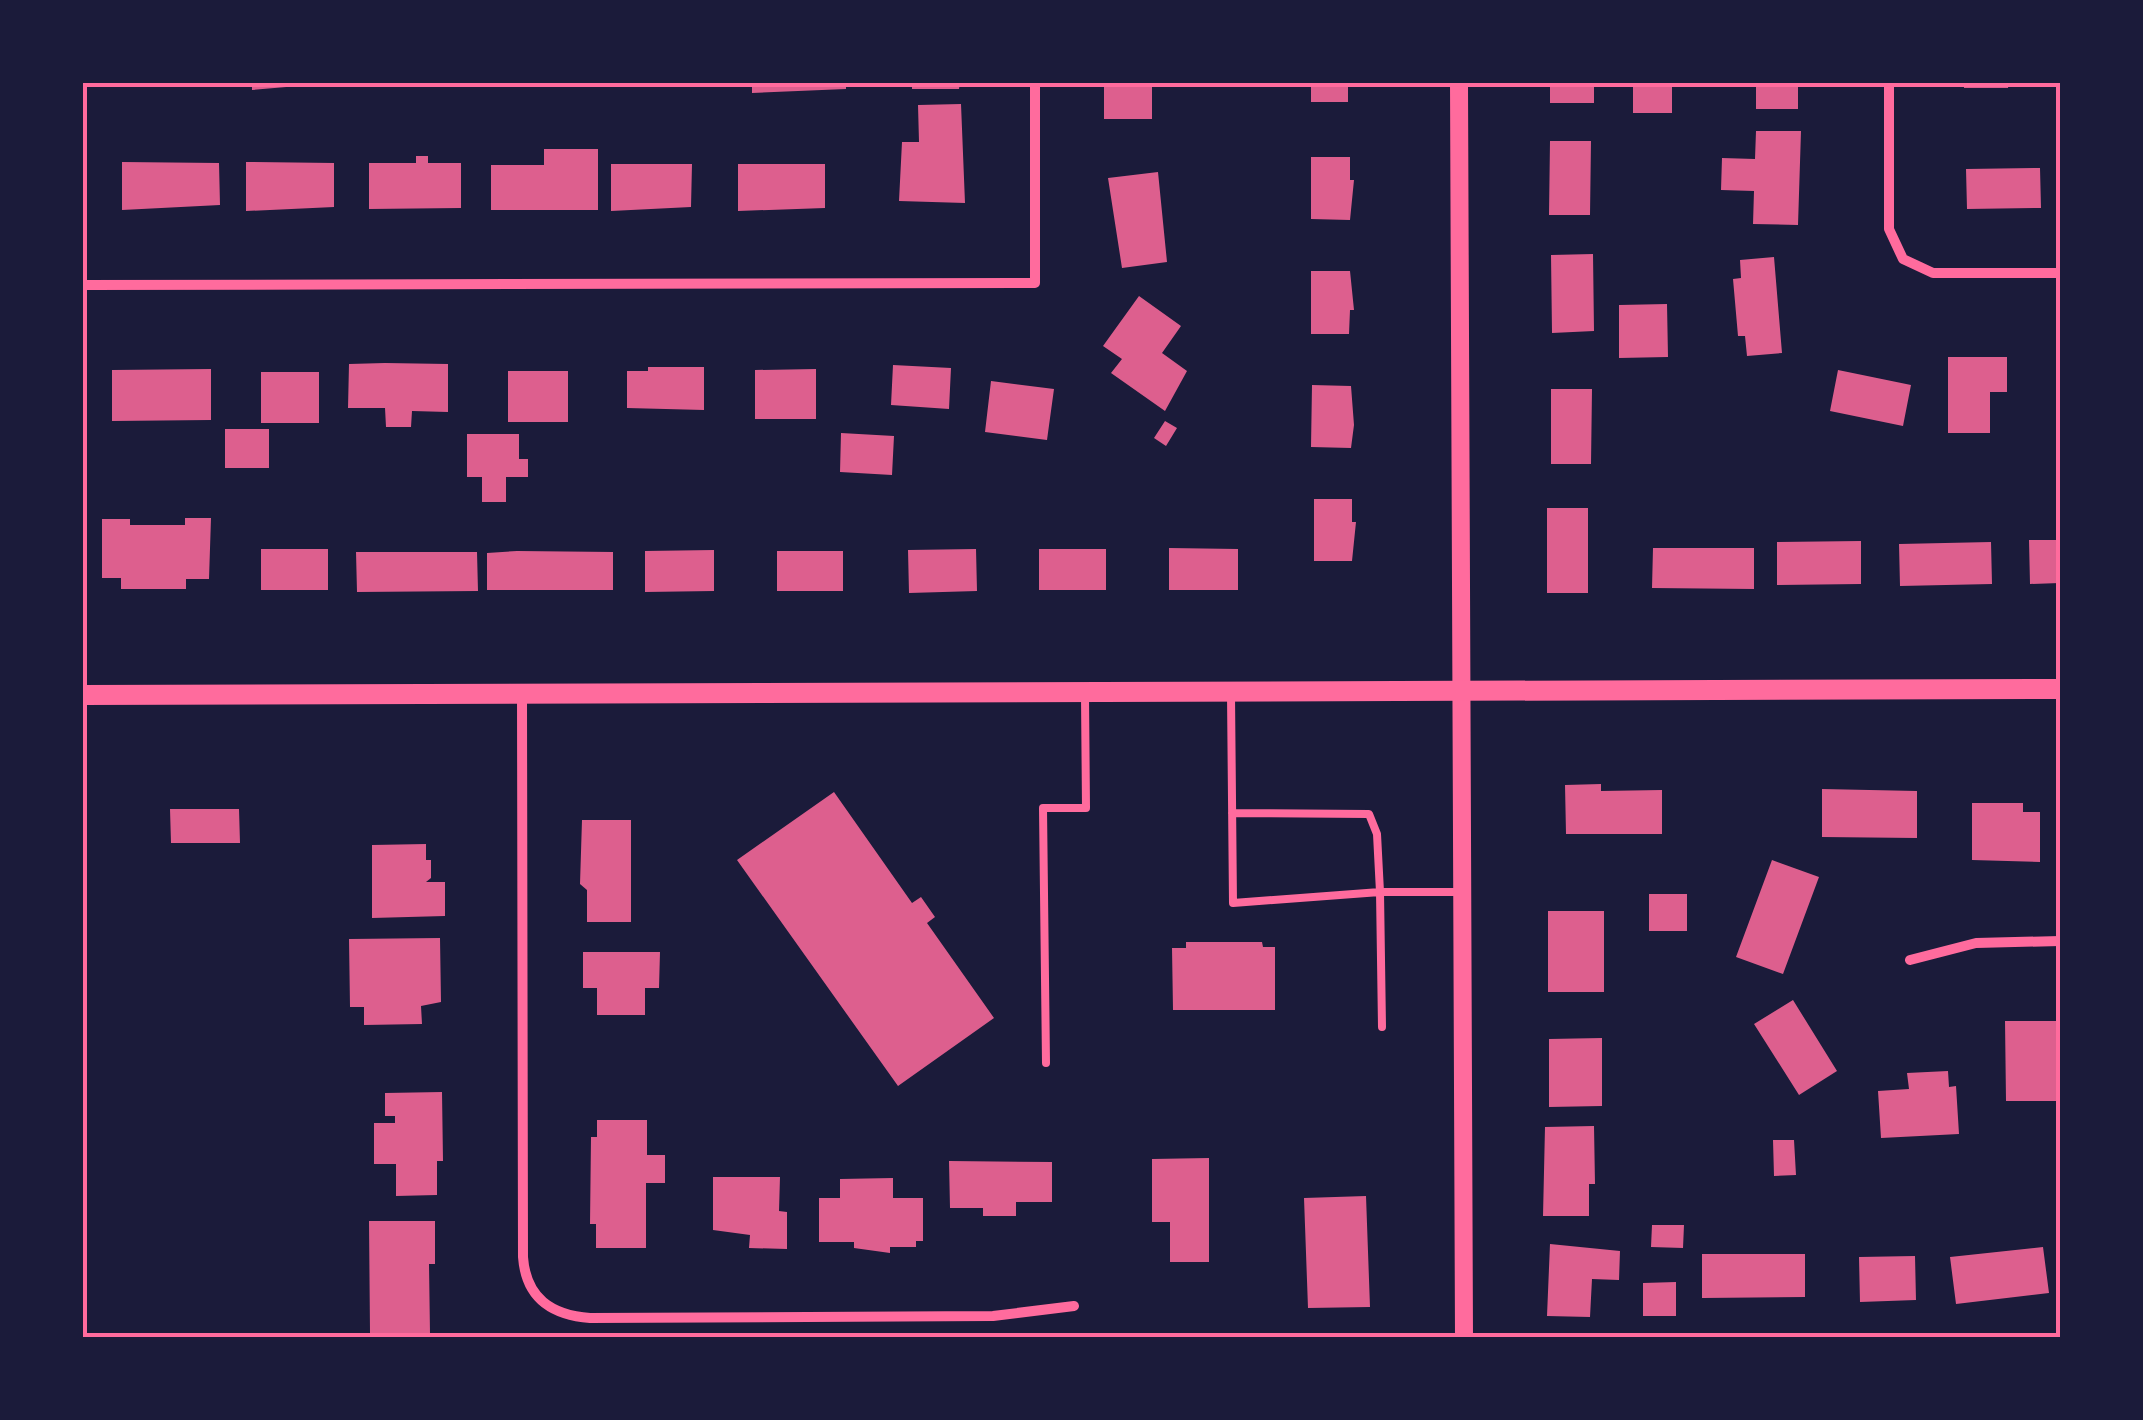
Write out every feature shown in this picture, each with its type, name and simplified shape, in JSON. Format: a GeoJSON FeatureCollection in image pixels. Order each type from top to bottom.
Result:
{"type":"FeatureCollection","features":[{"type":"Feature","properties":{"kind":"main road"},"geometry":{"type":"LineString","coordinates":[[82,695],[2060,689]]}},
{"type":"Feature","properties":{"kind":"street"},"geometry":{"type":"LineString","coordinates":[[82,285],[1035,283],[1035,82]]}},
{"type":"Feature","properties":{"kind":"street"},"geometry":{"type":"LineString","coordinates":[[1459,82],[1464,1338]]}},
{"type":"Feature","properties":{"kind":"street"},"geometry":{"type":"LineString","coordinates":[[1888,82],[1888,218],[1892,239],[1903,258],[1933,272],[2060,272]]}},
{"type":"Feature","properties":{"kind":"street"},"geometry":{"type":"LineString","coordinates":[[522,692],[523,1257],[527,1278],[538,1298],[560,1313],[590,1318],[993,1316],[1074,1306]]}},
{"type":"Feature","properties":{"kind":"street"},"geometry":{"type":"LineString","coordinates":[[1910,960],[1976,943],[2060,941]]}},
{"type":"Feature","properties":{"kind":"lane"},"geometry":{"type":"LineString","coordinates":[[1046,1063],[1043,808],[1086,808],[1084,690]]}},
{"type":"Feature","properties":{"kind":"lane"},"geometry":{"type":"LineString","coordinates":[[1231,691],[1233,903],[1380,892],[1462,892]]}},
{"type":"Feature","properties":{"kind":"lane"},"geometry":{"type":"LineString","coordinates":[[1232,813],[1368,814],[1377,834],[1382,1028]]}},
{"type":"Feature","properties":{"kind":"building"},"geometry":{"type":"Polygon","coordinates":[[[252,82],[298,82],[298,86],[252,90],[252,82]]]}},
{"type":"Feature","properties":{"kind":"building"},"geometry":{"type":"Polygon","coordinates":[[[752,82],[846,82],[846,89],[752,93],[752,82]]]}},
{"type":"Feature","properties":{"kind":"building"},"geometry":{"type":"Polygon","coordinates":[[[912,82],[960,82],[959,89],[912,89],[912,82]]]}},
{"type":"Feature","properties":{"kind":"building"},"geometry":{"type":"Polygon","coordinates":[[[1104,82],[1152,82],[1152,119],[1104,119],[1104,82]]]}},
{"type":"Feature","properties":{"kind":"building"},"geometry":{"type":"Polygon","coordinates":[[[1311,82],[1348,82],[1348,102],[1311,102],[1311,82]]]}},
{"type":"Feature","properties":{"kind":"building"},"geometry":{"type":"Polygon","coordinates":[[[1550,82],[1594,82],[1594,103],[1550,103],[1550,82]]]}},
{"type":"Feature","properties":{"kind":"building"},"geometry":{"type":"Polygon","coordinates":[[[1633,82],[1672,82],[1672,113],[1633,113],[1633,82]]]}},
{"type":"Feature","properties":{"kind":"building"},"geometry":{"type":"Polygon","coordinates":[[[1756,82],[1798,82],[1798,109],[1756,109],[1756,82]]]}},
{"type":"Feature","properties":{"kind":"building"},"geometry":{"type":"Polygon","coordinates":[[[1964,82],[2009,82],[2008,88],[1964,88],[1964,82]]]}},
{"type":"Feature","properties":{"kind":"building"},"geometry":{"type":"Polygon","coordinates":[[[961,104],[965,203],[899,201],[902,142],[919,142],[918,105],[961,104]]]}},
{"type":"Feature","properties":{"kind":"building"},"geometry":{"type":"Polygon","coordinates":[[[1756,131],[1801,131],[1798,225],[1753,224],[1754,191],[1721,190],[1722,158],[1755,159],[1756,131]]]}},
{"type":"Feature","properties":{"kind":"building"},"geometry":{"type":"Polygon","coordinates":[[[1550,141],[1591,141],[1590,215],[1549,215],[1550,141]]]}},
{"type":"Feature","properties":{"kind":"building"},"geometry":{"type":"Polygon","coordinates":[[[544,149],[598,149],[598,210],[491,210],[491,165],[544,165],[544,149]]]}},
{"type":"Feature","properties":{"kind":"building"},"geometry":{"type":"Polygon","coordinates":[[[416,156],[428,156],[428,163],[461,163],[461,208],[369,209],[369,163],[416,163],[416,156]]]}},
{"type":"Feature","properties":{"kind":"building"},"geometry":{"type":"Polygon","coordinates":[[[1311,157],[1350,157],[1350,180],[1354,180],[1350,220],[1311,219],[1311,157]]]}},
{"type":"Feature","properties":{"kind":"building"},"geometry":{"type":"Polygon","coordinates":[[[122,162],[219,163],[220,205],[122,210],[122,162]]]}},
{"type":"Feature","properties":{"kind":"building"},"geometry":{"type":"Polygon","coordinates":[[[246,162],[334,163],[334,207],[246,211],[246,162]]]}},
{"type":"Feature","properties":{"kind":"building"},"geometry":{"type":"Polygon","coordinates":[[[611,164],[692,164],[691,207],[611,211],[611,164]]]}},
{"type":"Feature","properties":{"kind":"building"},"geometry":{"type":"Polygon","coordinates":[[[738,164],[825,164],[825,208],[738,211],[738,164]]]}},
{"type":"Feature","properties":{"kind":"building"},"geometry":{"type":"Polygon","coordinates":[[[2040,168],[2041,208],[1967,209],[1966,169],[2040,168]]]}},
{"type":"Feature","properties":{"kind":"building"},"geometry":{"type":"Polygon","coordinates":[[[1158,172],[1167,262],[1122,268],[1108,178],[1158,172]]]}},
{"type":"Feature","properties":{"kind":"building"},"geometry":{"type":"Polygon","coordinates":[[[1593,254],[1594,331],[1552,333],[1551,255],[1593,254]]]}},
{"type":"Feature","properties":{"kind":"building"},"geometry":{"type":"Polygon","coordinates":[[[1774,257],[1782,353],[1747,356],[1745,336],[1738,336],[1733,279],[1741,278],[1740,260],[1774,257]]]}},
{"type":"Feature","properties":{"kind":"building"},"geometry":{"type":"Polygon","coordinates":[[[1311,271],[1350,271],[1354,310],[1350,310],[1349,334],[1311,334],[1311,271]]]}},
{"type":"Feature","properties":{"kind":"building"},"geometry":{"type":"Polygon","coordinates":[[[1139,296],[1181,326],[1162,353],[1187,371],[1165,411],[1111,373],[1122,359],[1103,346],[1139,296]]]}},
{"type":"Feature","properties":{"kind":"building"},"geometry":{"type":"Polygon","coordinates":[[[1667,304],[1668,357],[1619,358],[1619,305],[1667,304]]]}},
{"type":"Feature","properties":{"kind":"building"},"geometry":{"type":"Polygon","coordinates":[[[1948,357],[2007,357],[2007,392],[1990,392],[1990,433],[1948,433],[1948,357]]]}},
{"type":"Feature","properties":{"kind":"building"},"geometry":{"type":"Polygon","coordinates":[[[349,364],[448,364],[448,412],[412,411],[411,427],[386,427],[385,408],[348,408],[349,364]]]}},
{"type":"Feature","properties":{"kind":"building"},"geometry":{"type":"Polygon","coordinates":[[[893,365],[951,368],[949,409],[891,405],[893,365]]]}},
{"type":"Feature","properties":{"kind":"building"},"geometry":{"type":"Polygon","coordinates":[[[648,367],[704,367],[704,410],[627,408],[627,371],[648,371],[648,367]]]}},
{"type":"Feature","properties":{"kind":"building"},"geometry":{"type":"Polygon","coordinates":[[[211,369],[211,420],[112,421],[112,370],[211,369]]]}},
{"type":"Feature","properties":{"kind":"building"},"geometry":{"type":"Polygon","coordinates":[[[816,369],[816,419],[755,419],[755,370],[816,369]]]}},
{"type":"Feature","properties":{"kind":"building"},"geometry":{"type":"Polygon","coordinates":[[[1838,370],[1911,385],[1903,426],[1830,411],[1838,370]]]}},
{"type":"Feature","properties":{"kind":"building"},"geometry":{"type":"Polygon","coordinates":[[[508,371],[568,371],[568,422],[508,422],[508,371]]]}},
{"type":"Feature","properties":{"kind":"building"},"geometry":{"type":"Polygon","coordinates":[[[261,372],[319,372],[319,423],[261,423],[261,372]]]}},
{"type":"Feature","properties":{"kind":"building"},"geometry":{"type":"Polygon","coordinates":[[[991,381],[1054,389],[1047,440],[985,432],[991,381]]]}},
{"type":"Feature","properties":{"kind":"building"},"geometry":{"type":"Polygon","coordinates":[[[1312,385],[1351,386],[1351,448],[1311,447],[1312,385]]]}},
{"type":"Feature","properties":{"kind":"building"},"geometry":{"type":"Polygon","coordinates":[[[1551,389],[1592,389],[1591,464],[1551,464],[1551,389]]]}},
{"type":"Feature","properties":{"kind":"building"},"geometry":{"type":"Polygon","coordinates":[[[1165,421],[1177,428],[1166,446],[1154,438],[1165,421]]]}},
{"type":"Feature","properties":{"kind":"building"},"geometry":{"type":"Polygon","coordinates":[[[225,429],[269,429],[269,468],[225,468],[225,429]]]}},
{"type":"Feature","properties":{"kind":"building"},"geometry":{"type":"Polygon","coordinates":[[[841,433],[894,436],[892,475],[840,472],[841,433]]]}},
{"type":"Feature","properties":{"kind":"building"},"geometry":{"type":"Polygon","coordinates":[[[467,434],[519,434],[519,459],[528,459],[528,477],[506,477],[506,502],[482,502],[482,477],[467,477],[467,434]]]}},
{"type":"Feature","properties":{"kind":"building"},"geometry":{"type":"Polygon","coordinates":[[[1314,499],[1352,499],[1352,522],[1356,522],[1352,561],[1314,561],[1314,499]]]}},
{"type":"Feature","properties":{"kind":"building"},"geometry":{"type":"Polygon","coordinates":[[[1547,508],[1588,508],[1588,593],[1547,593],[1547,508]]]}},
{"type":"Feature","properties":{"kind":"building"},"geometry":{"type":"Polygon","coordinates":[[[185,518],[211,518],[209,579],[186,579],[186,589],[121,589],[121,578],[102,578],[102,519],[130,519],[130,525],[185,525],[185,518]]]}},
{"type":"Feature","properties":{"kind":"building"},"geometry":{"type":"Polygon","coordinates":[[[2029,540],[2060,540],[2060,583],[2030,584],[2029,540]]]}},
{"type":"Feature","properties":{"kind":"building"},"geometry":{"type":"Polygon","coordinates":[[[1861,541],[1861,584],[1777,585],[1777,542],[1861,541]]]}},
{"type":"Feature","properties":{"kind":"building"},"geometry":{"type":"Polygon","coordinates":[[[1991,542],[1992,584],[1900,586],[1899,544],[1991,542]]]}},
{"type":"Feature","properties":{"kind":"building"},"geometry":{"type":"Polygon","coordinates":[[[1169,548],[1238,549],[1238,590],[1169,590],[1169,548]]]}},
{"type":"Feature","properties":{"kind":"building"},"geometry":{"type":"Polygon","coordinates":[[[1653,548],[1754,548],[1754,589],[1652,588],[1653,548]]]}},
{"type":"Feature","properties":{"kind":"building"},"geometry":{"type":"Polygon","coordinates":[[[261,549],[328,549],[328,590],[261,590],[261,549]]]}},
{"type":"Feature","properties":{"kind":"building"},"geometry":{"type":"Polygon","coordinates":[[[976,549],[977,591],[909,593],[908,550],[976,549]]]}},
{"type":"Feature","properties":{"kind":"building"},"geometry":{"type":"Polygon","coordinates":[[[1039,549],[1106,549],[1106,590],[1039,590],[1039,549]]]}},
{"type":"Feature","properties":{"kind":"building"},"geometry":{"type":"Polygon","coordinates":[[[714,550],[714,591],[645,592],[645,551],[714,550]]]}},
{"type":"Feature","properties":{"kind":"building"},"geometry":{"type":"Polygon","coordinates":[[[777,551],[843,551],[843,591],[777,591],[777,551]]]}},
{"type":"Feature","properties":{"kind":"building"},"geometry":{"type":"Polygon","coordinates":[[[356,552],[477,552],[478,591],[357,592],[356,552]]]}},
{"type":"Feature","properties":{"kind":"building"},"geometry":{"type":"Polygon","coordinates":[[[613,552],[613,590],[487,590],[487,553],[613,552]]]}},
{"type":"Feature","properties":{"kind":"building"},"geometry":{"type":"Polygon","coordinates":[[[1601,784],[1601,791],[1662,790],[1662,834],[1566,834],[1565,785],[1601,784]]]}},
{"type":"Feature","properties":{"kind":"building"},"geometry":{"type":"Polygon","coordinates":[[[1822,789],[1917,791],[1917,838],[1822,837],[1822,789]]]}},
{"type":"Feature","properties":{"kind":"building"},"geometry":{"type":"Polygon","coordinates":[[[834,792],[912,903],[921,897],[935,917],[927,923],[994,1018],[898,1086],[737,860],[834,792]]]}},
{"type":"Feature","properties":{"kind":"building"},"geometry":{"type":"Polygon","coordinates":[[[1972,803],[2023,803],[2023,812],[2040,812],[2040,862],[1972,860],[1972,803]]]}},
{"type":"Feature","properties":{"kind":"building"},"geometry":{"type":"Polygon","coordinates":[[[170,809],[239,809],[240,843],[171,843],[170,809]]]}},
{"type":"Feature","properties":{"kind":"building"},"geometry":{"type":"Polygon","coordinates":[[[582,820],[631,820],[631,922],[587,922],[587,890],[580,884],[582,820]]]}},
{"type":"Feature","properties":{"kind":"building"},"geometry":{"type":"Polygon","coordinates":[[[426,844],[431,878],[426,882],[445,882],[445,916],[372,918],[372,845],[426,844]]]}},
{"type":"Feature","properties":{"kind":"building"},"geometry":{"type":"Polygon","coordinates":[[[1772,860],[1819,877],[1783,974],[1736,957],[1772,860]]]}},
{"type":"Feature","properties":{"kind":"building"},"geometry":{"type":"Polygon","coordinates":[[[1649,894],[1687,894],[1687,931],[1649,931],[1649,894]]]}},
{"type":"Feature","properties":{"kind":"building"},"geometry":{"type":"Polygon","coordinates":[[[1548,911],[1604,911],[1604,992],[1548,992],[1548,911]]]}},
{"type":"Feature","properties":{"kind":"building"},"geometry":{"type":"Polygon","coordinates":[[[440,938],[441,1002],[421,1006],[422,1024],[364,1025],[364,1007],[350,1007],[349,939],[440,938]]]}},
{"type":"Feature","properties":{"kind":"building"},"geometry":{"type":"Polygon","coordinates":[[[1186,942],[1262,942],[1263,947],[1275,947],[1275,1010],[1173,1010],[1172,948],[1186,948],[1186,942]]]}},
{"type":"Feature","properties":{"kind":"building"},"geometry":{"type":"Polygon","coordinates":[[[583,952],[660,952],[659,988],[645,988],[645,1015],[597,1015],[597,988],[583,988],[583,952]]]}},
{"type":"Feature","properties":{"kind":"building"},"geometry":{"type":"Polygon","coordinates":[[[1793,1000],[1837,1071],[1799,1095],[1754,1024],[1793,1000]]]}},
{"type":"Feature","properties":{"kind":"building"},"geometry":{"type":"Polygon","coordinates":[[[2005,1021],[2060,1021],[2060,1101],[2006,1101],[2005,1021]]]}},
{"type":"Feature","properties":{"kind":"building"},"geometry":{"type":"Polygon","coordinates":[[[1602,1038],[1602,1106],[1549,1107],[1549,1039],[1602,1038]]]}},
{"type":"Feature","properties":{"kind":"building"},"geometry":{"type":"Polygon","coordinates":[[[1948,1071],[1949,1087],[1956,1086],[1959,1134],[1881,1138],[1878,1091],[1909,1089],[1907,1073],[1948,1071]]]}},
{"type":"Feature","properties":{"kind":"building"},"geometry":{"type":"Polygon","coordinates":[[[442,1092],[443,1161],[437,1161],[437,1195],[396,1196],[396,1164],[374,1164],[374,1123],[395,1123],[395,1116],[385,1116],[385,1093],[442,1092]]]}},
{"type":"Feature","properties":{"kind":"building"},"geometry":{"type":"Polygon","coordinates":[[[597,1120],[647,1120],[647,1155],[665,1155],[665,1183],[646,1183],[646,1248],[596,1248],[596,1224],[590,1224],[591,1137],[597,1137],[597,1120]]]}},
{"type":"Feature","properties":{"kind":"building"},"geometry":{"type":"Polygon","coordinates":[[[1594,1126],[1595,1184],[1589,1184],[1589,1216],[1543,1216],[1545,1127],[1594,1126]]]}},
{"type":"Feature","properties":{"kind":"building"},"geometry":{"type":"Polygon","coordinates":[[[1773,1140],[1794,1140],[1796,1175],[1774,1176],[1773,1140]]]}},
{"type":"Feature","properties":{"kind":"building"},"geometry":{"type":"Polygon","coordinates":[[[1209,1158],[1209,1262],[1170,1262],[1170,1222],[1152,1222],[1152,1159],[1209,1158]]]}},
{"type":"Feature","properties":{"kind":"building"},"geometry":{"type":"Polygon","coordinates":[[[949,1161],[1052,1162],[1052,1202],[1016,1202],[1016,1216],[983,1216],[983,1208],[950,1208],[949,1161]]]}},
{"type":"Feature","properties":{"kind":"building"},"geometry":{"type":"Polygon","coordinates":[[[713,1177],[780,1177],[779,1211],[787,1212],[787,1249],[749,1248],[750,1235],[713,1230],[713,1177]]]}},
{"type":"Feature","properties":{"kind":"building"},"geometry":{"type":"Polygon","coordinates":[[[893,1178],[893,1198],[923,1198],[923,1241],[916,1241],[916,1247],[890,1247],[890,1253],[854,1248],[854,1242],[819,1242],[819,1198],[840,1198],[840,1179],[893,1178]]]}},
{"type":"Feature","properties":{"kind":"building"},"geometry":{"type":"Polygon","coordinates":[[[1366,1196],[1370,1307],[1308,1308],[1304,1198],[1366,1196]]]}},
{"type":"Feature","properties":{"kind":"building"},"geometry":{"type":"Polygon","coordinates":[[[369,1221],[435,1221],[435,1264],[429,1264],[430,1333],[370,1333],[369,1221]]]}},
{"type":"Feature","properties":{"kind":"building"},"geometry":{"type":"Polygon","coordinates":[[[1652,1225],[1684,1225],[1683,1248],[1651,1247],[1652,1225]]]}},
{"type":"Feature","properties":{"kind":"building"},"geometry":{"type":"Polygon","coordinates":[[[1550,1244],[1620,1251],[1619,1280],[1592,1279],[1590,1317],[1547,1316],[1550,1244]]]}},
{"type":"Feature","properties":{"kind":"building"},"geometry":{"type":"Polygon","coordinates":[[[2043,1247],[2049,1293],[1956,1304],[1950,1257],[2043,1247]]]}},
{"type":"Feature","properties":{"kind":"building"},"geometry":{"type":"Polygon","coordinates":[[[1702,1254],[1805,1254],[1805,1297],[1702,1298],[1702,1254]]]}},
{"type":"Feature","properties":{"kind":"building"},"geometry":{"type":"Polygon","coordinates":[[[1915,1256],[1916,1300],[1860,1302],[1859,1257],[1915,1256]]]}},
{"type":"Feature","properties":{"kind":"building"},"geometry":{"type":"Polygon","coordinates":[[[1676,1282],[1676,1316],[1643,1316],[1643,1283],[1676,1282]]]}}]}
